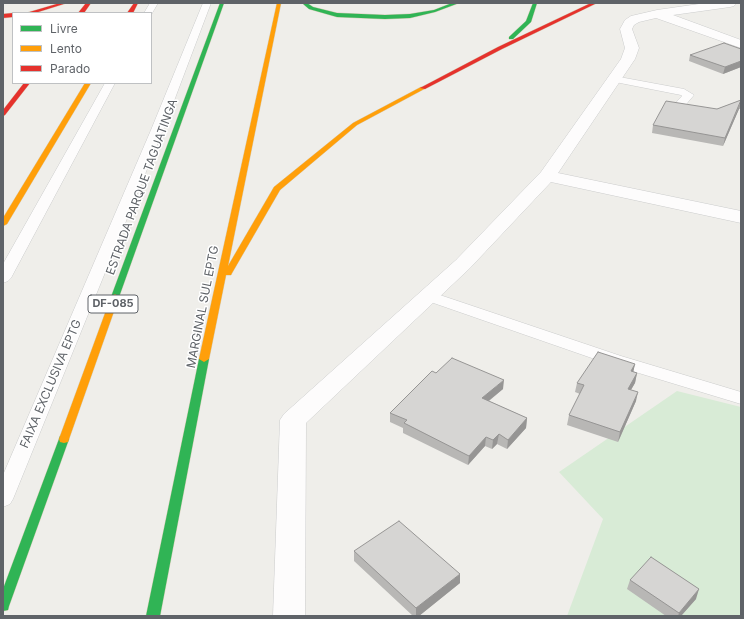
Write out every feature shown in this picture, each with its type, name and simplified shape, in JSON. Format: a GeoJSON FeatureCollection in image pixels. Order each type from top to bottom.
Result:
{"type":"FeatureCollection","features":[{"type":"Feature","properties":{"kind":"main road"},"geometry":{"type":"LineString","coordinates":[[33,12],[66,3]]}},
{"type":"Feature","properties":{"kind":"main road"},"geometry":{"type":"LineString","coordinates":[[82,12],[89,3]]}},
{"type":"Feature","properties":{"kind":"main road"},"geometry":{"type":"LineString","coordinates":[[131,12],[136,3]]}},
{"type":"Feature","properties":{"kind":"main road","name":"ESTRADA PARQUE TAGUATINGA"},"geometry":{"type":"LineString","coordinates":[[3,606],[222,3]]}},
{"type":"Feature","properties":{"kind":"main road","name":"MARGINAL SUL EPTG"},"geometry":{"type":"LineString","coordinates":[[153,616],[218,290],[279,3]]}},
{"type":"Feature","properties":{"kind":"main road"},"geometry":{"type":"LineString","coordinates":[[304,3],[311,8],[337,15],[385,17],[410,16],[436,11],[457,3]]}},
{"type":"Feature","properties":{"kind":"main road"},"geometry":{"type":"LineString","coordinates":[[500,48],[528,22],[535,3]]}},
{"type":"Feature","properties":{"kind":"main road"},"geometry":{"type":"LineString","coordinates":[[218,290],[277,189],[355,124],[500,48],[595,3]]}},
{"type":"Feature","properties":{"kind":"main road"},"geometry":{"type":"LineString","coordinates":[[3,114],[26,84]]}},
{"type":"Feature","properties":{"kind":"main road"},"geometry":{"type":"LineString","coordinates":[[3,224],[87,84]]}},
{"type":"Feature","properties":{"kind":"street"},"geometry":{"type":"LineString","coordinates":[[289,616],[293,420],[462,264],[547,176],[628,59],[632,48],[626,29],[629,23],[635,19],[657,14],[730,3]]}},
{"type":"Feature","properties":{"kind":"street"},"geometry":{"type":"LineString","coordinates":[[657,14],[741,44]]}},
{"type":"Feature","properties":{"kind":"street"},"geometry":{"type":"LineString","coordinates":[[547,176],[741,217]]}},
{"type":"Feature","properties":{"kind":"lane"},"geometry":{"type":"LineString","coordinates":[[149,12],[154,3]]}},
{"type":"Feature","properties":{"kind":"lane","name":"FAIXA EXCLUSIVA EPTG"},"geometry":{"type":"LineString","coordinates":[[3,499],[154,138],[207,3]]}},
{"type":"Feature","properties":{"kind":"lane"},"geometry":{"type":"LineString","coordinates":[[614,79],[684,92],[689,95],[678,106]]}},
{"type":"Feature","properties":{"kind":"lane"},"geometry":{"type":"LineString","coordinates":[[3,278],[109,84]]}},
{"type":"Feature","properties":{"kind":"lane"},"geometry":{"type":"LineString","coordinates":[[428,296],[615,360],[741,398]]}},
{"type":"Feature","properties":{"kind":"green space"},"geometry":{"type":"Polygon","coordinates":[[[677,391],[741,407],[741,616],[567,616],[603,519],[559,472],[677,391]]]}},
{"type":"Feature","properties":{"kind":"building"},"geometry":{"type":"Polygon","coordinates":[[[724,43],[741,49],[741,61],[725,67],[690,55],[724,43]]]}},
{"type":"Feature","properties":{"kind":"building"},"geometry":{"type":"Polygon","coordinates":[[[741,100],[725,138],[653,125],[666,101],[717,109],[741,100]]]}},
{"type":"Feature","properties":{"kind":"building"},"geometry":{"type":"Polygon","coordinates":[[[598,352],[635,364],[631,371],[637,373],[628,389],[638,392],[620,432],[569,415],[584,385],[577,383],[598,352]]]}},
{"type":"Feature","properties":{"kind":"building"},"geometry":{"type":"Polygon","coordinates":[[[452,358],[504,380],[482,398],[527,418],[508,440],[499,434],[493,440],[486,437],[469,456],[404,423],[407,420],[390,413],[432,371],[436,373],[452,358]]]}},
{"type":"Feature","properties":{"kind":"building"},"geometry":{"type":"Polygon","coordinates":[[[399,521],[460,574],[416,608],[354,551],[399,521]]]}},
{"type":"Feature","properties":{"kind":"building"},"geometry":{"type":"Polygon","coordinates":[[[651,557],[699,589],[679,613],[630,580],[651,557]]]}},
{"type":"Feature","properties":{"kind":"traffic: fast"},"geometry":{"type":"LineString","coordinates":[[115,297],[222,3]]}},
{"type":"Feature","properties":{"kind":"traffic: fast"},"geometry":{"type":"LineString","coordinates":[[304,3],[311,8],[337,15],[385,17],[410,16],[435,11],[457,3]]}},
{"type":"Feature","properties":{"kind":"traffic: fast"},"geometry":{"type":"LineString","coordinates":[[511,38],[528,22],[535,3]]}},
{"type":"Feature","properties":{"kind":"traffic: fast"},"geometry":{"type":"LineString","coordinates":[[153,616],[204,359]]}},
{"type":"Feature","properties":{"kind":"traffic: fast"},"geometry":{"type":"LineString","coordinates":[[3,606],[64,439]]}},
{"type":"Feature","properties":{"kind":"traffic: slow"},"geometry":{"type":"LineString","coordinates":[[204,359],[279,3]]}},
{"type":"Feature","properties":{"kind":"traffic: slow"},"geometry":{"type":"LineString","coordinates":[[3,224],[87,84]]}},
{"type":"Feature","properties":{"kind":"traffic: slow"},"geometry":{"type":"LineString","coordinates":[[228,273],[277,189],[355,124],[423,88]]}},
{"type":"Feature","properties":{"kind":"traffic: slow"},"geometry":{"type":"LineString","coordinates":[[64,439],[115,297]]}},
{"type":"Feature","properties":{"kind":"traffic: jam"},"geometry":{"type":"LineString","coordinates":[[33,12],[65,3]]}},
{"type":"Feature","properties":{"kind":"traffic: jam"},"geometry":{"type":"LineString","coordinates":[[82,12],[89,3]]}},
{"type":"Feature","properties":{"kind":"traffic: jam"},"geometry":{"type":"LineString","coordinates":[[131,12],[136,3]]}},
{"type":"Feature","properties":{"kind":"traffic: jam"},"geometry":{"type":"LineString","coordinates":[[423,88],[500,48],[595,3]]}},
{"type":"Feature","properties":{"kind":"traffic: jam"},"geometry":{"type":"LineString","coordinates":[[3,16],[12,15]]}},
{"type":"Feature","properties":{"kind":"traffic: jam"},"geometry":{"type":"LineString","coordinates":[[3,114],[26,84]]}}]}
